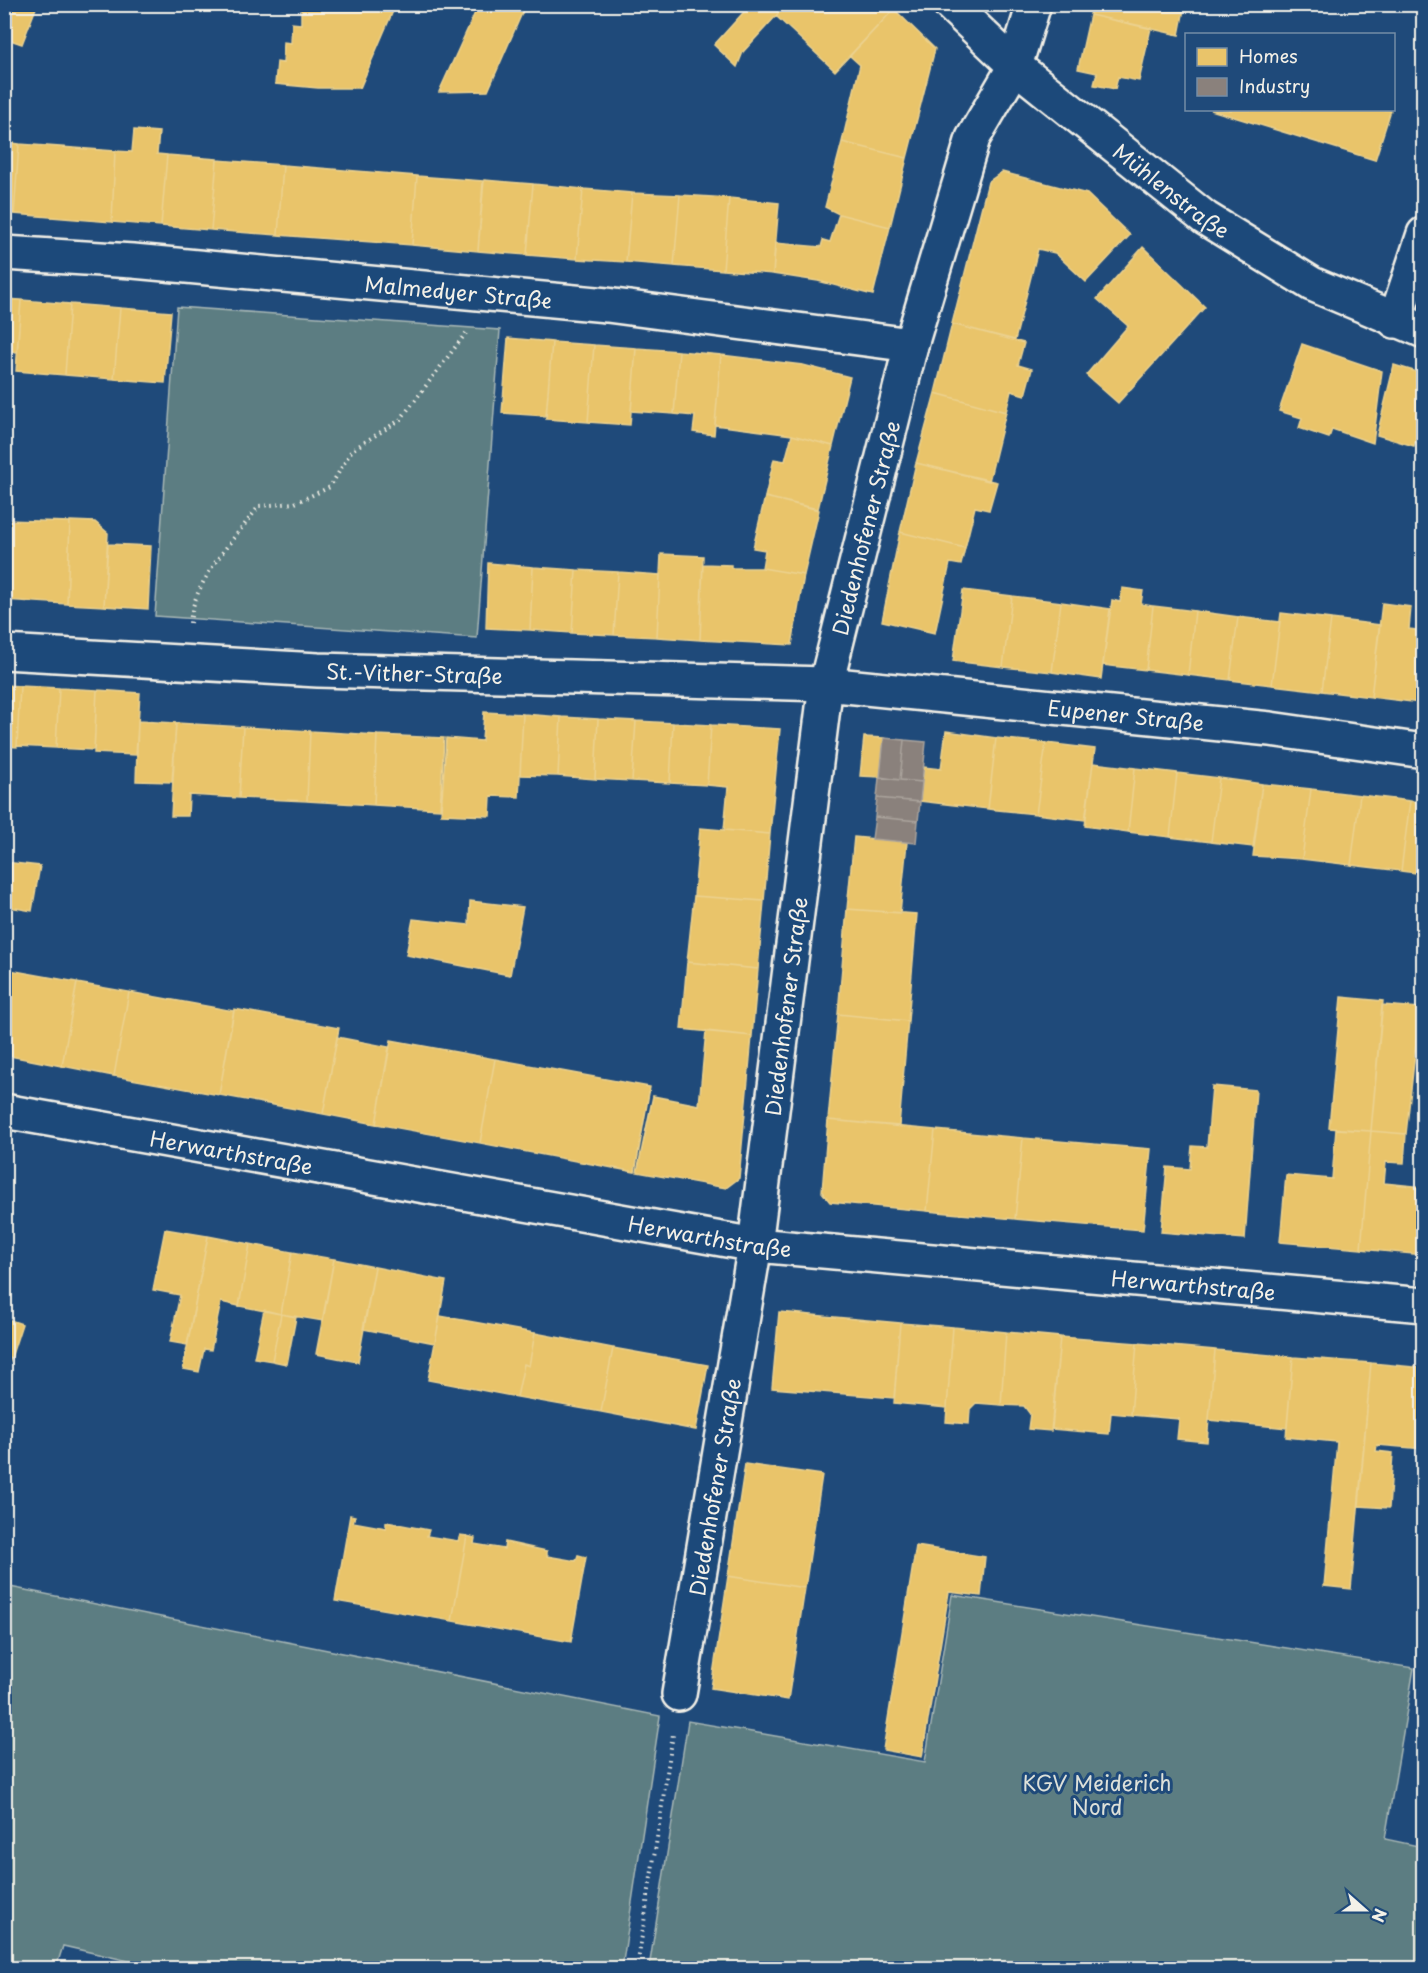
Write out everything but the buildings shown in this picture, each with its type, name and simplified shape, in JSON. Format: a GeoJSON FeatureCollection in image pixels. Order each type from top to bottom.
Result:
{"type":"FeatureCollection","features":[{"type":"Feature","properties":{"kind":"street","name":"Mühlenstraße"},"geometry":{"type":"LineString","coordinates":[[950,4],[1016,66],[1205,218],[1312,284],[1409,326]]}},
{"type":"Feature","properties":{"kind":"street","name":"Diedenhofener Straße"},"geometry":{"type":"LineString","coordinates":[[679,1694],[755,1245],[826,684],[911,345],[973,138],[1016,66],[1034,4]]}},
{"type":"Feature","properties":{"kind":"street"},"geometry":{"type":"LineString","coordinates":[[1409,326],[1424,234]]}},
{"type":"Feature","properties":{"kind":"street","name":"Malmedyer Straße"},"geometry":{"type":"LineString","coordinates":[[4,253],[133,261],[607,305],[911,345]]}},
{"type":"Feature","properties":{"kind":"street","name":"St.-Vither-Straße"},"geometry":{"type":"LineString","coordinates":[[4,652],[318,670],[826,684]]}},
{"type":"Feature","properties":{"kind":"street","name":"Eupener Straße"},"geometry":{"type":"LineString","coordinates":[[826,684],[1270,729],[1424,751]]}},
{"type":"Feature","properties":{"kind":"street","name":"Herwarthstraße"},"geometry":{"type":"LineString","coordinates":[[4,1112],[755,1245],[1424,1305]]}},
{"type":"Feature","properties":{"kind":"path"},"geometry":{"type":"LineString","coordinates":[[186,662],[192,602],[214,565],[259,506],[295,503],[330,487],[352,450],[400,420],[471,328],[485,294]]}},
{"type":"Feature","properties":{"kind":"path"},"geometry":{"type":"LineString","coordinates":[[637,1968],[679,1694]]}},
{"type":"Feature","properties":{"kind":"green space"},"geometry":{"type":"Polygon","coordinates":[[[177,307],[500,330],[477,638],[155,616],[177,307]]]}},
{"type":"Feature","properties":{"kind":"green space"},"geometry":{"type":"Polygon","coordinates":[[[5,1586],[660,1716],[622,1968],[159,1968],[63,1946],[56,1968],[5,1968],[5,1586]]]}},
{"type":"Feature","properties":{"kind":"green space","name":"KGV Meiderich Nord"},"geometry":{"type":"Polygon","coordinates":[[[952,1595],[1414,1668],[1385,1839],[1423,1847],[1423,1968],[649,1968],[688,1721],[925,1762],[952,1595]]]}}]}
